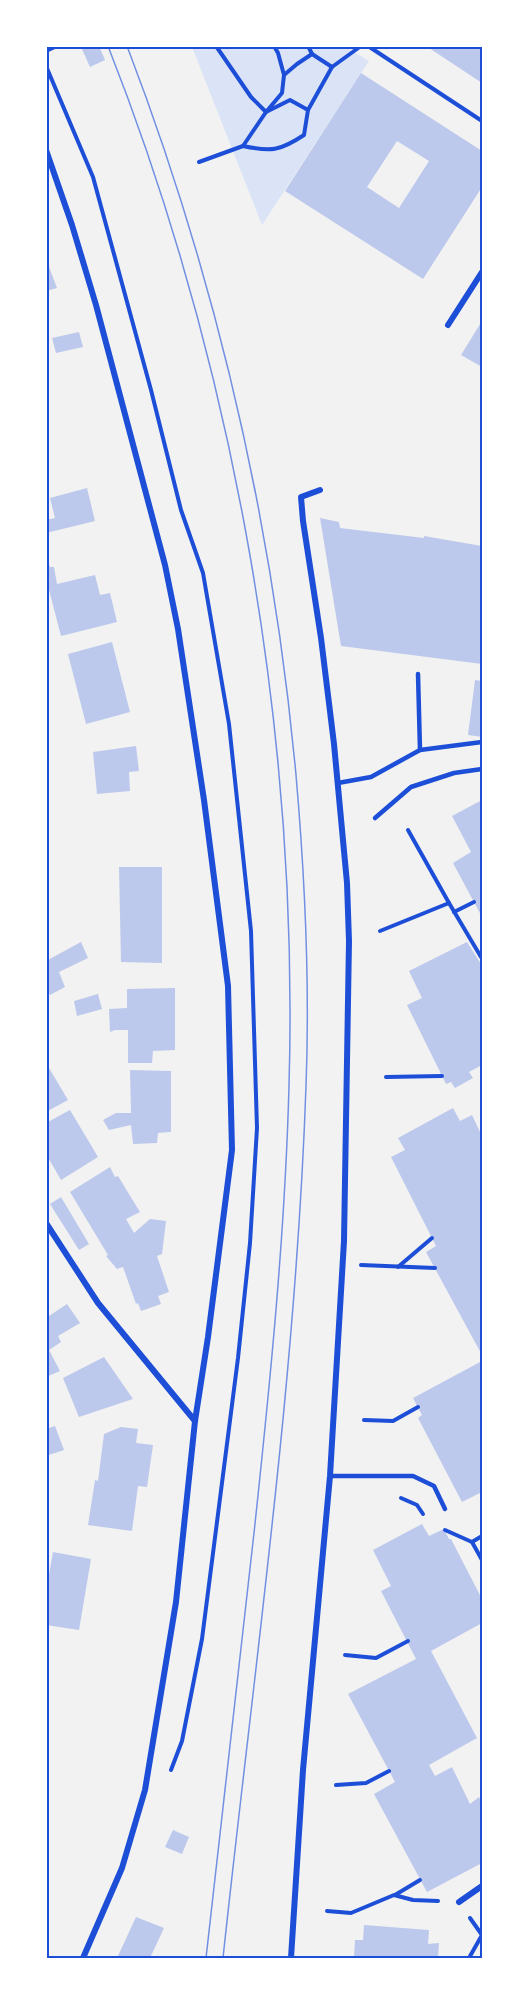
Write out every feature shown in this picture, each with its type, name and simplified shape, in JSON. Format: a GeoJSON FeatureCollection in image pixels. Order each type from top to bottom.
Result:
{"type":"FeatureCollection","features":[{"type":"Feature","properties":{"kind":"street"},"geometry":{"type":"LineString","coordinates":[[46,150],[96,305],[165,566],[178,629],[204,800],[228,986],[232,1150],[195,1421],[176,1602],[145,1790],[122,1868],[83,1959]]}},
{"type":"Feature","properties":{"kind":"street"},"geometry":{"type":"LineString","coordinates":[[448,325],[483,272]]}},
{"type":"Feature","properties":{"kind":"street"},"geometry":{"type":"LineString","coordinates":[[291,1959],[303,1770],[330,1476],[342,1264],[349,941],[347,883],[338,783],[301,497],[320,490]]}},
{"type":"Feature","properties":{"kind":"street"},"geometry":{"type":"LineString","coordinates":[[46,1223],[98,1303],[195,1421]]}},
{"type":"Feature","properties":{"kind":"street"},"geometry":{"type":"LineString","coordinates":[[459,1902],[483,1886]]}},
{"type":"Feature","properties":{"kind":"lane"},"geometry":{"type":"LineString","coordinates":[[418,674],[420,750]]}},
{"type":"Feature","properties":{"kind":"lane"},"geometry":{"type":"LineString","coordinates":[[338,783],[371,777],[420,750],[483,742]]}},
{"type":"Feature","properties":{"kind":"lane"},"geometry":{"type":"LineString","coordinates":[[375,818],[411,787],[454,773],[483,769]]}},
{"type":"Feature","properties":{"kind":"lane"},"geometry":{"type":"LineString","coordinates":[[330,1476],[413,1476],[434,1486],[445,1509]]}},
{"type":"Feature","properties":{"kind":"path"},"geometry":{"type":"LineString","coordinates":[[46,51],[57,46]]}},
{"type":"Feature","properties":{"kind":"path"},"geometry":{"type":"LineString","coordinates":[[216,46],[251,97],[266,112]]}},
{"type":"Feature","properties":{"kind":"path"},"geometry":{"type":"LineString","coordinates":[[243,146],[282,93],[284,75],[274,46]]}},
{"type":"Feature","properties":{"kind":"path"},"geometry":{"type":"LineString","coordinates":[[308,46],[312,54],[332,67]]}},
{"type":"Feature","properties":{"kind":"path"},"geometry":{"type":"LineString","coordinates":[[199,162],[243,146],[262,150],[286,147],[304,135],[308,110],[332,67],[361,46]]}},
{"type":"Feature","properties":{"kind":"path"},"geometry":{"type":"LineString","coordinates":[[368,46],[483,121]]}},
{"type":"Feature","properties":{"kind":"path"},"geometry":{"type":"LineString","coordinates":[[284,75],[312,54]]}},
{"type":"Feature","properties":{"kind":"path"},"geometry":{"type":"LineString","coordinates":[[266,112],[290,100],[308,110]]}},
{"type":"Feature","properties":{"kind":"path"},"geometry":{"type":"LineString","coordinates":[[408,830],[454,912],[481,957],[483,956]]}},
{"type":"Feature","properties":{"kind":"path"},"geometry":{"type":"LineString","coordinates":[[454,912],[474,902]]}},
{"type":"Feature","properties":{"kind":"path"},"geometry":{"type":"LineString","coordinates":[[380,931],[449,903]]}},
{"type":"Feature","properties":{"kind":"path"},"geometry":{"type":"LineString","coordinates":[[386,1077],[442,1076]]}},
{"type":"Feature","properties":{"kind":"path"},"geometry":{"type":"LineString","coordinates":[[398,1267],[432,1238]]}},
{"type":"Feature","properties":{"kind":"path"},"geometry":{"type":"LineString","coordinates":[[342,1264],[435,1268]]}},
{"type":"Feature","properties":{"kind":"path"},"geometry":{"type":"LineString","coordinates":[[364,1420],[393,1420],[418,1407]]}},
{"type":"Feature","properties":{"kind":"path"},"geometry":{"type":"LineString","coordinates":[[396,1498],[417,1504],[427,1521]]}},
{"type":"Feature","properties":{"kind":"path"},"geometry":{"type":"LineString","coordinates":[[444,1529],[472,1542],[483,1560]]}},
{"type":"Feature","properties":{"kind":"path"},"geometry":{"type":"LineString","coordinates":[[472,1542],[483,1536]]}},
{"type":"Feature","properties":{"kind":"path"},"geometry":{"type":"LineString","coordinates":[[345,1655],[376,1658],[408,1641]]}},
{"type":"Feature","properties":{"kind":"path"},"geometry":{"type":"LineString","coordinates":[[336,1785],[366,1783],[389,1771]]}},
{"type":"Feature","properties":{"kind":"path"},"geometry":{"type":"LineString","coordinates":[[327,1911],[351,1913],[394,1895],[420,1880]]}},
{"type":"Feature","properties":{"kind":"path"},"geometry":{"type":"LineString","coordinates":[[394,1895],[413,1900],[459,1902],[482,1934],[469,1959]]}},
{"type":"Feature","properties":{"kind":"shaded area"},"geometry":{"type":"Polygon","coordinates":[[[192,47],[346,47],[369,61],[262,225],[192,47]]]}},
{"type":"Feature","properties":{"kind":"building"},"geometry":{"type":"Polygon","coordinates":[[[99,46],[105,60],[90,67],[81,47],[99,46]]]}},
{"type":"Feature","properties":{"kind":"building"},"geometry":{"type":"Polygon","coordinates":[[[426,46],[482,46],[482,83],[426,46]]]}},
{"type":"Feature","properties":{"kind":"building"},"geometry":{"type":"Polygon","coordinates":[[[361,73],[482,151],[482,187],[423,279],[285,191],[361,73]],[[397,141],[367,187],[399,208],[429,161],[397,141]]]}},
{"type":"Feature","properties":{"kind":"building"},"geometry":{"type":"Polygon","coordinates":[[[46,259],[57,288],[46,291],[46,259]]]}},
{"type":"Feature","properties":{"kind":"building"},"geometry":{"type":"Polygon","coordinates":[[[482,321],[482,367],[461,355],[482,321]]]}},
{"type":"Feature","properties":{"kind":"building"},"geometry":{"type":"Polygon","coordinates":[[[79,332],[83,347],[56,353],[52,338],[79,332]]]}},
{"type":"Feature","properties":{"kind":"building"},"geometry":{"type":"Polygon","coordinates":[[[87,488],[95,521],[46,533],[46,520],[55,518],[50,498],[87,488]]]}},
{"type":"Feature","properties":{"kind":"building"},"geometry":{"type":"Polygon","coordinates":[[[320,518],[339,522],[340,528],[424,538],[424,536],[482,546],[482,664],[341,646],[320,518]]]}},
{"type":"Feature","properties":{"kind":"building"},"geometry":{"type":"Polygon","coordinates":[[[46,558],[50,567],[54,567],[57,584],[95,575],[100,595],[110,593],[117,622],[61,636],[48,586],[46,586],[46,558]]]}},
{"type":"Feature","properties":{"kind":"building"},"geometry":{"type":"Polygon","coordinates":[[[112,642],[130,712],[86,724],[68,654],[112,642]]]}},
{"type":"Feature","properties":{"kind":"building"},"geometry":{"type":"Polygon","coordinates":[[[475,680],[482,681],[482,737],[468,735],[475,680]]]}},
{"type":"Feature","properties":{"kind":"building"},"geometry":{"type":"Polygon","coordinates":[[[136,746],[139,771],[129,772],[130,791],[97,794],[93,752],[136,746]]]}},
{"type":"Feature","properties":{"kind":"building"},"geometry":{"type":"Polygon","coordinates":[[[482,800],[482,917],[453,863],[471,852],[452,816],[482,800]]]}},
{"type":"Feature","properties":{"kind":"building"},"geometry":{"type":"Polygon","coordinates":[[[119,867],[162,867],[162,963],[121,962],[119,867]]]}},
{"type":"Feature","properties":{"kind":"building"},"geometry":{"type":"Polygon","coordinates":[[[81,942],[88,958],[59,972],[65,987],[50,995],[46,989],[46,961],[81,942]]]}},
{"type":"Feature","properties":{"kind":"building"},"geometry":{"type":"Polygon","coordinates":[[[467,942],[482,963],[482,1065],[469,1072],[473,1078],[455,1088],[451,1082],[446,1084],[407,1005],[422,998],[409,971],[467,942]]]}},
{"type":"Feature","properties":{"kind":"building"},"geometry":{"type":"Polygon","coordinates":[[[175,988],[175,1050],[153,1051],[152,1063],[128,1063],[128,1030],[110,1032],[109,1009],[127,1008],[127,989],[175,988]]]}},
{"type":"Feature","properties":{"kind":"building"},"geometry":{"type":"Polygon","coordinates":[[[98,994],[102,1009],[77,1016],[74,1001],[98,994]]]}},
{"type":"Feature","properties":{"kind":"building"},"geometry":{"type":"Polygon","coordinates":[[[46,1063],[68,1100],[46,1112],[46,1063]]]}},
{"type":"Feature","properties":{"kind":"building"},"geometry":{"type":"Polygon","coordinates":[[[130,1070],[171,1071],[171,1132],[158,1133],[157,1143],[133,1144],[131,1125],[109,1130],[103,1120],[116,1113],[131,1113],[130,1070]]]}},
{"type":"Feature","properties":{"kind":"building"},"geometry":{"type":"Polygon","coordinates":[[[453,1108],[460,1121],[472,1115],[482,1136],[482,1355],[426,1252],[436,1246],[391,1157],[405,1150],[398,1138],[453,1108]]]}},
{"type":"Feature","properties":{"kind":"building"},"geometry":{"type":"Polygon","coordinates":[[[70,1110],[98,1157],[61,1180],[46,1154],[46,1123],[70,1110]]]}},
{"type":"Feature","properties":{"kind":"building"},"geometry":{"type":"Polygon","coordinates":[[[110,1167],[140,1212],[126,1219],[134,1233],[150,1219],[166,1221],[162,1254],[157,1256],[169,1292],[158,1296],[161,1304],[141,1311],[138,1303],[136,1304],[123,1267],[117,1269],[106,1256],[108,1255],[70,1192],[110,1167]]]}},
{"type":"Feature","properties":{"kind":"building"},"geometry":{"type":"Polygon","coordinates":[[[61,1197],[89,1244],[79,1250],[50,1204],[61,1197]]]}},
{"type":"Feature","properties":{"kind":"building"},"geometry":{"type":"Polygon","coordinates":[[[67,1304],[80,1323],[58,1336],[61,1342],[49,1350],[60,1371],[46,1377],[46,1318],[67,1304]]]}},
{"type":"Feature","properties":{"kind":"building"},"geometry":{"type":"Polygon","coordinates":[[[104,1357],[133,1399],[79,1417],[63,1378],[104,1357]]]}},
{"type":"Feature","properties":{"kind":"building"},"geometry":{"type":"Polygon","coordinates":[[[482,1361],[482,1492],[462,1502],[418,1418],[422,1415],[413,1398],[482,1361]]]}},
{"type":"Feature","properties":{"kind":"building"},"geometry":{"type":"Polygon","coordinates":[[[55,1426],[64,1450],[46,1456],[46,1429],[55,1426]]]}},
{"type":"Feature","properties":{"kind":"building"},"geometry":{"type":"Polygon","coordinates":[[[121,1427],[138,1429],[136,1443],[153,1445],[147,1487],[138,1486],[132,1531],[88,1525],[95,1480],[98,1481],[104,1434],[121,1427]]]}},
{"type":"Feature","properties":{"kind":"building"},"geometry":{"type":"Polygon","coordinates":[[[422,1524],[429,1536],[444,1529],[482,1599],[482,1623],[431,1651],[477,1738],[429,1765],[435,1776],[452,1767],[470,1804],[479,1797],[482,1804],[482,1863],[427,1892],[374,1794],[395,1782],[348,1694],[416,1659],[381,1591],[391,1586],[373,1550],[422,1524]]]}},
{"type":"Feature","properties":{"kind":"building"},"geometry":{"type":"Polygon","coordinates":[[[53,1552],[91,1559],[79,1630],[46,1625],[46,1591],[53,1552]]]}},
{"type":"Feature","properties":{"kind":"building"},"geometry":{"type":"Polygon","coordinates":[[[173,1830],[189,1837],[182,1854],[165,1847],[173,1830]]]}},
{"type":"Feature","properties":{"kind":"building"},"geometry":{"type":"Polygon","coordinates":[[[136,1917],[164,1928],[150,1958],[122,1958],[118,1956],[136,1917]]]}},
{"type":"Feature","properties":{"kind":"building"},"geometry":{"type":"Polygon","coordinates":[[[364,1925],[429,1930],[428,1944],[439,1943],[438,1958],[354,1958],[355,1940],[363,1940],[364,1925]]]}},
{"type":"Feature","properties":{"kind":"tram line"},"geometry":{"type":"LineString","coordinates":[[108,46],[153,170],[192,297],[224,426],[250,557],[270,689],[283,822],[289,954],[289,1086],[280,1254],[260,1477],[206,1958]]}},
{"type":"Feature","properties":{"kind":"tram line"},"geometry":{"type":"LineString","coordinates":[[127,46],[188,224],[237,405],[273,589],[286,682],[296,775],[304,891],[307,969],[306,1086],[293,1305],[284,1414],[223,1958]]}}]}
